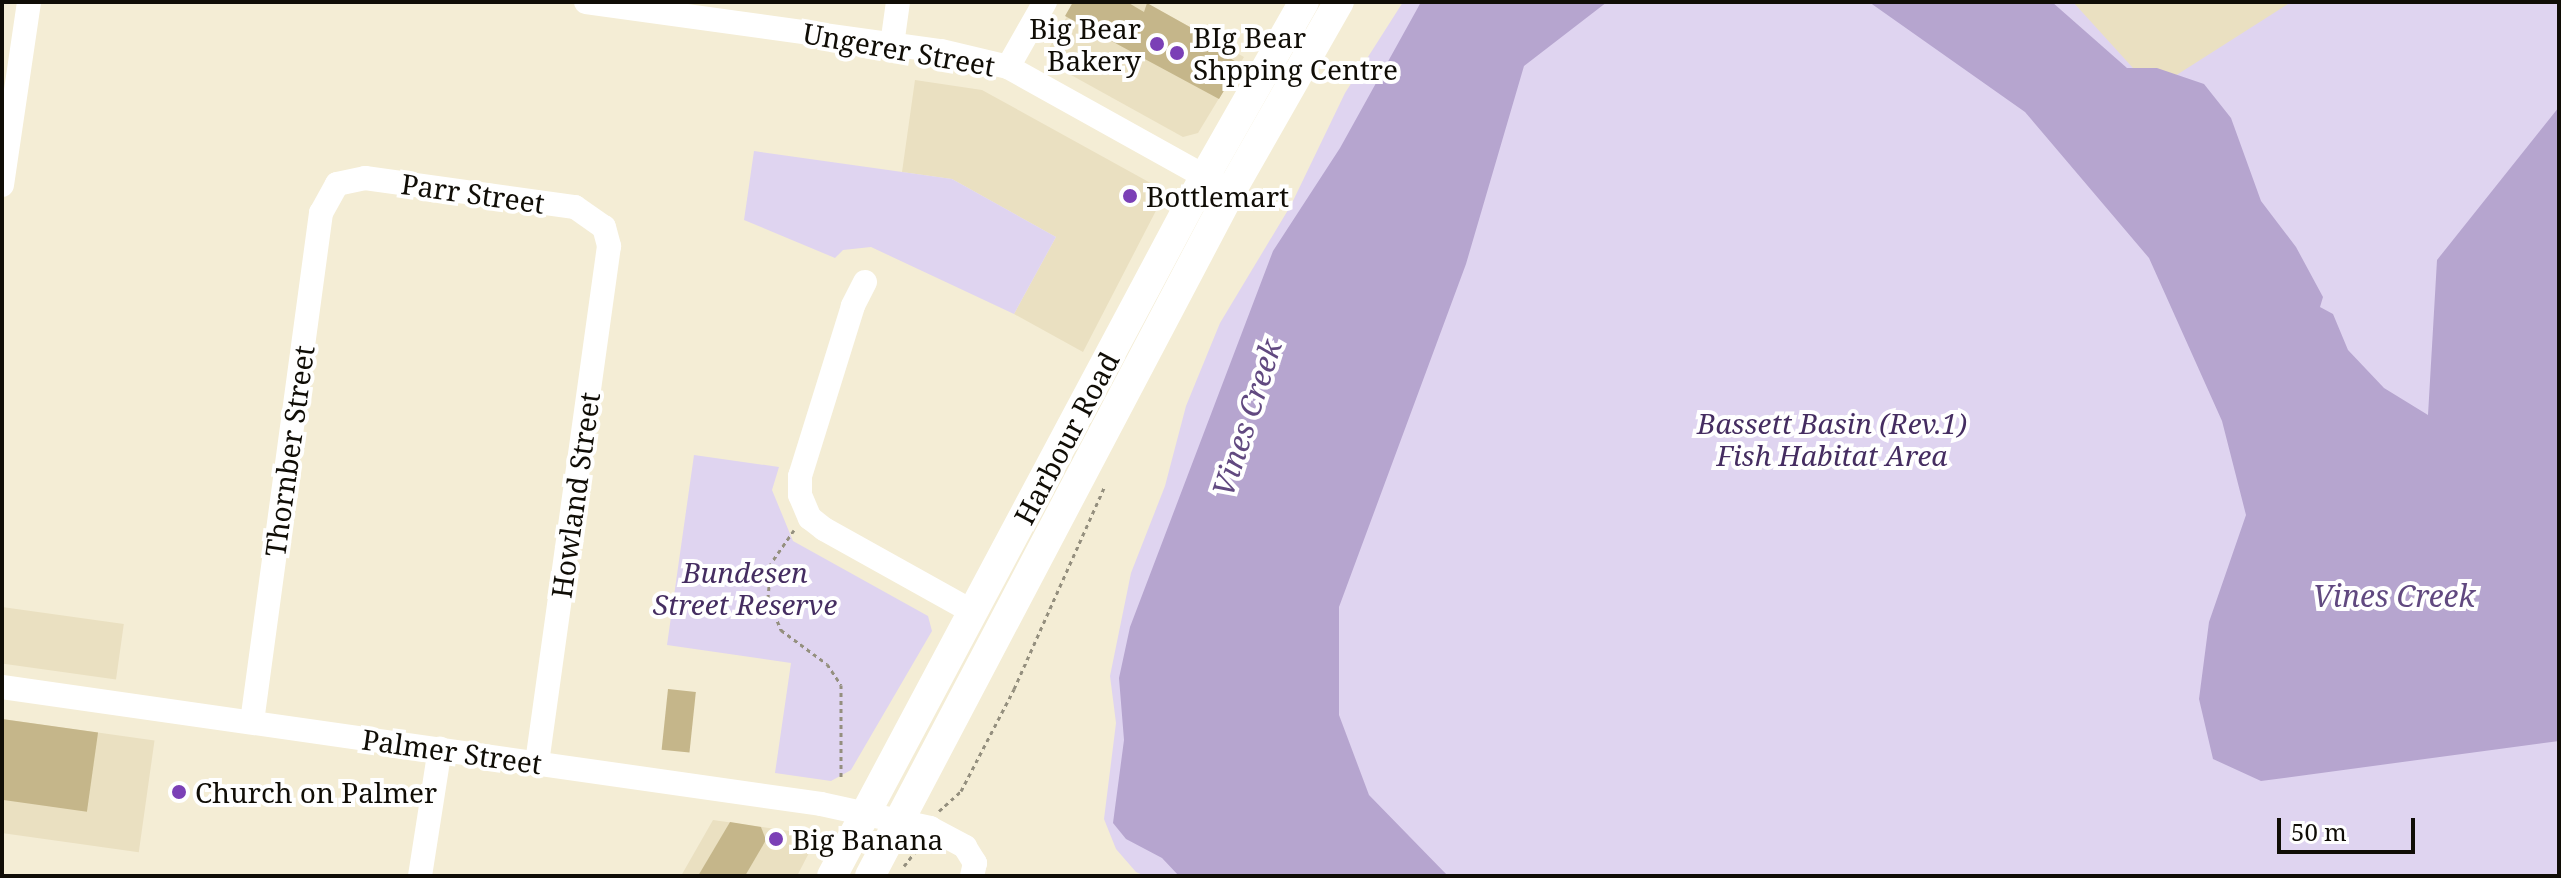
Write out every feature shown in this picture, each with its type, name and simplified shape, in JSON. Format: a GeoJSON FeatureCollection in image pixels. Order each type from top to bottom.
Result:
{"type":"FeatureCollection","features":[{"type":"Feature","properties":{"kind":"main road","name":"Harbour Road"},"geometry":{"type":"LineString","coordinates":[[870,876],[900,822],[1218,184],[1304,2]]}},
{"type":"Feature","properties":{"kind":"main road","name":"Harbour Road"},"geometry":{"type":"LineString","coordinates":[[832,876],[973,612],[1218,184],[1339,2]]}},
{"type":"Feature","properties":{"kind":"street"},"geometry":{"type":"LineString","coordinates":[[2,185],[29,2]]}},
{"type":"Feature","properties":{"kind":"street","name":"Ungerer Street"},"geometry":{"type":"LineString","coordinates":[[586,2],[892,45],[1008,67],[1218,184]]}},
{"type":"Feature","properties":{"kind":"street"},"geometry":{"type":"LineString","coordinates":[[892,45],[898,2]]}},
{"type":"Feature","properties":{"kind":"street"},"geometry":{"type":"LineString","coordinates":[[1008,67],[1045,2]]}},
{"type":"Feature","properties":{"kind":"street","name":"Parr Street"},"geometry":{"type":"LineString","coordinates":[[337,184],[365,178],[575,207],[604,227]]}},
{"type":"Feature","properties":{"kind":"street","name":"Thornber Street"},"geometry":{"type":"LineString","coordinates":[[252,722],[321,213],[337,184]]}},
{"type":"Feature","properties":{"kind":"street","name":"Howland Street"},"geometry":{"type":"LineString","coordinates":[[537,763],[606,269],[604,227]]}},
{"type":"Feature","properties":{"kind":"street"},"geometry":{"type":"LineString","coordinates":[[865,282],[853,306],[800,476],[800,495],[810,518],[973,612]]}},
{"type":"Feature","properties":{"kind":"street","name":"Palmer Street"},"geometry":{"type":"LineString","coordinates":[[2,687],[537,763],[865,814],[930,828],[965,847],[975,863],[972,876]]}},
{"type":"Feature","properties":{"kind":"street"},"geometry":{"type":"LineString","coordinates":[[420,876],[440,749]]}},
{"type":"Feature","properties":{"kind":"path"},"geometry":{"type":"LineString","coordinates":[[939,811],[961,791],[1014,689],[1100,503],[1108,473]]}},
{"type":"Feature","properties":{"kind":"path"},"geometry":{"type":"LineString","coordinates":[[810,518],[778,547],[768,599],[781,630],[827,664],[841,685],[841,778]]}},
{"type":"Feature","properties":{"kind":"path"},"geometry":{"type":"LineString","coordinates":[[898,876],[922,843]]}},
{"type":"Feature","properties":{"kind":"shaded area"},"geometry":{"type":"Polygon","coordinates":[[[1075,2],[1145,2],[1244,57],[1198,133],[1183,137],[1053,65],[1048,50],[1075,2]]]}},
{"type":"Feature","properties":{"kind":"shaded area"},"geometry":{"type":"Polygon","coordinates":[[[2052,2],[2298,2],[2185,78],[2127,68],[2052,2]]]}},
{"type":"Feature","properties":{"kind":"shaded area"},"geometry":{"type":"Polygon","coordinates":[[[915,80],[982,90],[1156,186],[1161,201],[1083,352],[1014,314],[1056,237],[952,179],[902,172],[915,80]]]}},
{"type":"Feature","properties":{"kind":"shaded area"},"geometry":{"type":"Polygon","coordinates":[[[2,607],[124,624],[116,680],[2,664],[2,607]]]}},
{"type":"Feature","properties":{"kind":"shaded area"},"geometry":{"type":"Polygon","coordinates":[[[2,719],[155,740],[139,852],[2,833],[2,719]]]}},
{"type":"Feature","properties":{"kind":"shaded area"},"geometry":{"type":"Polygon","coordinates":[[[713,820],[804,833],[812,847],[797,876],[681,876],[713,820]]]}},
{"type":"Feature","properties":{"kind":"green space","name":"Bassett Basin (Rev.1) Fish Habitat Area"},"geometry":{"type":"Polygon","coordinates":[[[1403,2],[2073,2],[2153,90],[2291,2],[2559,2],[2559,876],[1145,876],[1136,872],[1116,849],[1104,819],[1116,723],[1110,676],[1131,573],[1165,486],[1186,406],[1220,323],[1291,205],[1345,93],[1403,2]]]}},
{"type":"Feature","properties":{"kind":"green space"},"geometry":{"type":"Polygon","coordinates":[[[754,151],[952,179],[1056,237],[1014,314],[871,247],[843,250],[835,258],[744,220],[754,151]]]}},
{"type":"Feature","properties":{"kind":"green space","name":"Bundesen Street Reserve"},"geometry":{"type":"Polygon","coordinates":[[[694,455],[779,467],[772,490],[793,541],[928,616],[932,631],[851,770],[831,781],[775,773],[791,663],[667,645],[694,455]]]}},
{"type":"Feature","properties":{"kind":"water","name":"Vines Creek"},"geometry":{"type":"Polygon","coordinates":[[[1421,2],[1607,2],[1524,66],[1466,264],[1339,607],[1339,715],[1369,795],[1448,876],[1179,876],[1162,858],[1126,839],[1113,823],[1124,740],[1119,678],[1130,627],[1273,251],[1340,148],[1421,2]]]}},
{"type":"Feature","properties":{"kind":"water","name":"Vines Creek"},"geometry":{"type":"Polygon","coordinates":[[[1869,2],[2052,2],[2127,68],[2157,68],[2204,84],[2231,118],[2261,201],[2296,247],[2323,297],[2320,307],[2333,314],[2348,350],[2384,388],[2428,415],[2437,260],[2559,107],[2559,741],[2261,781],[2213,759],[2199,699],[2209,622],[2246,515],[2222,421],[2149,258],[2025,112],[1869,2]]]}},
{"type":"Feature","properties":{"kind":"building","name":"BIg Bear Shpping Centre"},"geometry":{"type":"Polygon","coordinates":[[[1073,2],[1127,2],[1144,12],[1147,3],[1206,36],[1202,42],[1240,64],[1219,99],[1065,16],[1073,2]]]}},
{"type":"Feature","properties":{"kind":"building"},"geometry":{"type":"Polygon","coordinates":[[[668,689],[696,692],[689,753],[662,750],[668,689]]]}},
{"type":"Feature","properties":{"kind":"building"},"geometry":{"type":"Polygon","coordinates":[[[2,719],[98,732],[87,812],[2,800],[2,719]]]}},
{"type":"Feature","properties":{"kind":"building"},"geometry":{"type":"Polygon","coordinates":[[[730,822],[761,827],[766,840],[745,876],[698,876],[730,822]]]}},
{"type":"Feature","properties":{"kind":"place","name":"Big Bear Bakery"},"geometry":{"type":"Point","coordinates":[1157,44]}},
{"type":"Feature","properties":{"kind":"place","name":"BIg Bear Shpping Centre"},"geometry":{"type":"Point","coordinates":[1177,53]}},
{"type":"Feature","properties":{"kind":"place","name":"Bottlemart"},"geometry":{"type":"Point","coordinates":[1130,196]}},
{"type":"Feature","properties":{"kind":"place","name":"Church on Palmer"},"geometry":{"type":"Point","coordinates":[179,792]}},
{"type":"Feature","properties":{"kind":"place","name":"Big Banana"},"geometry":{"type":"Point","coordinates":[776,839]}}]}
